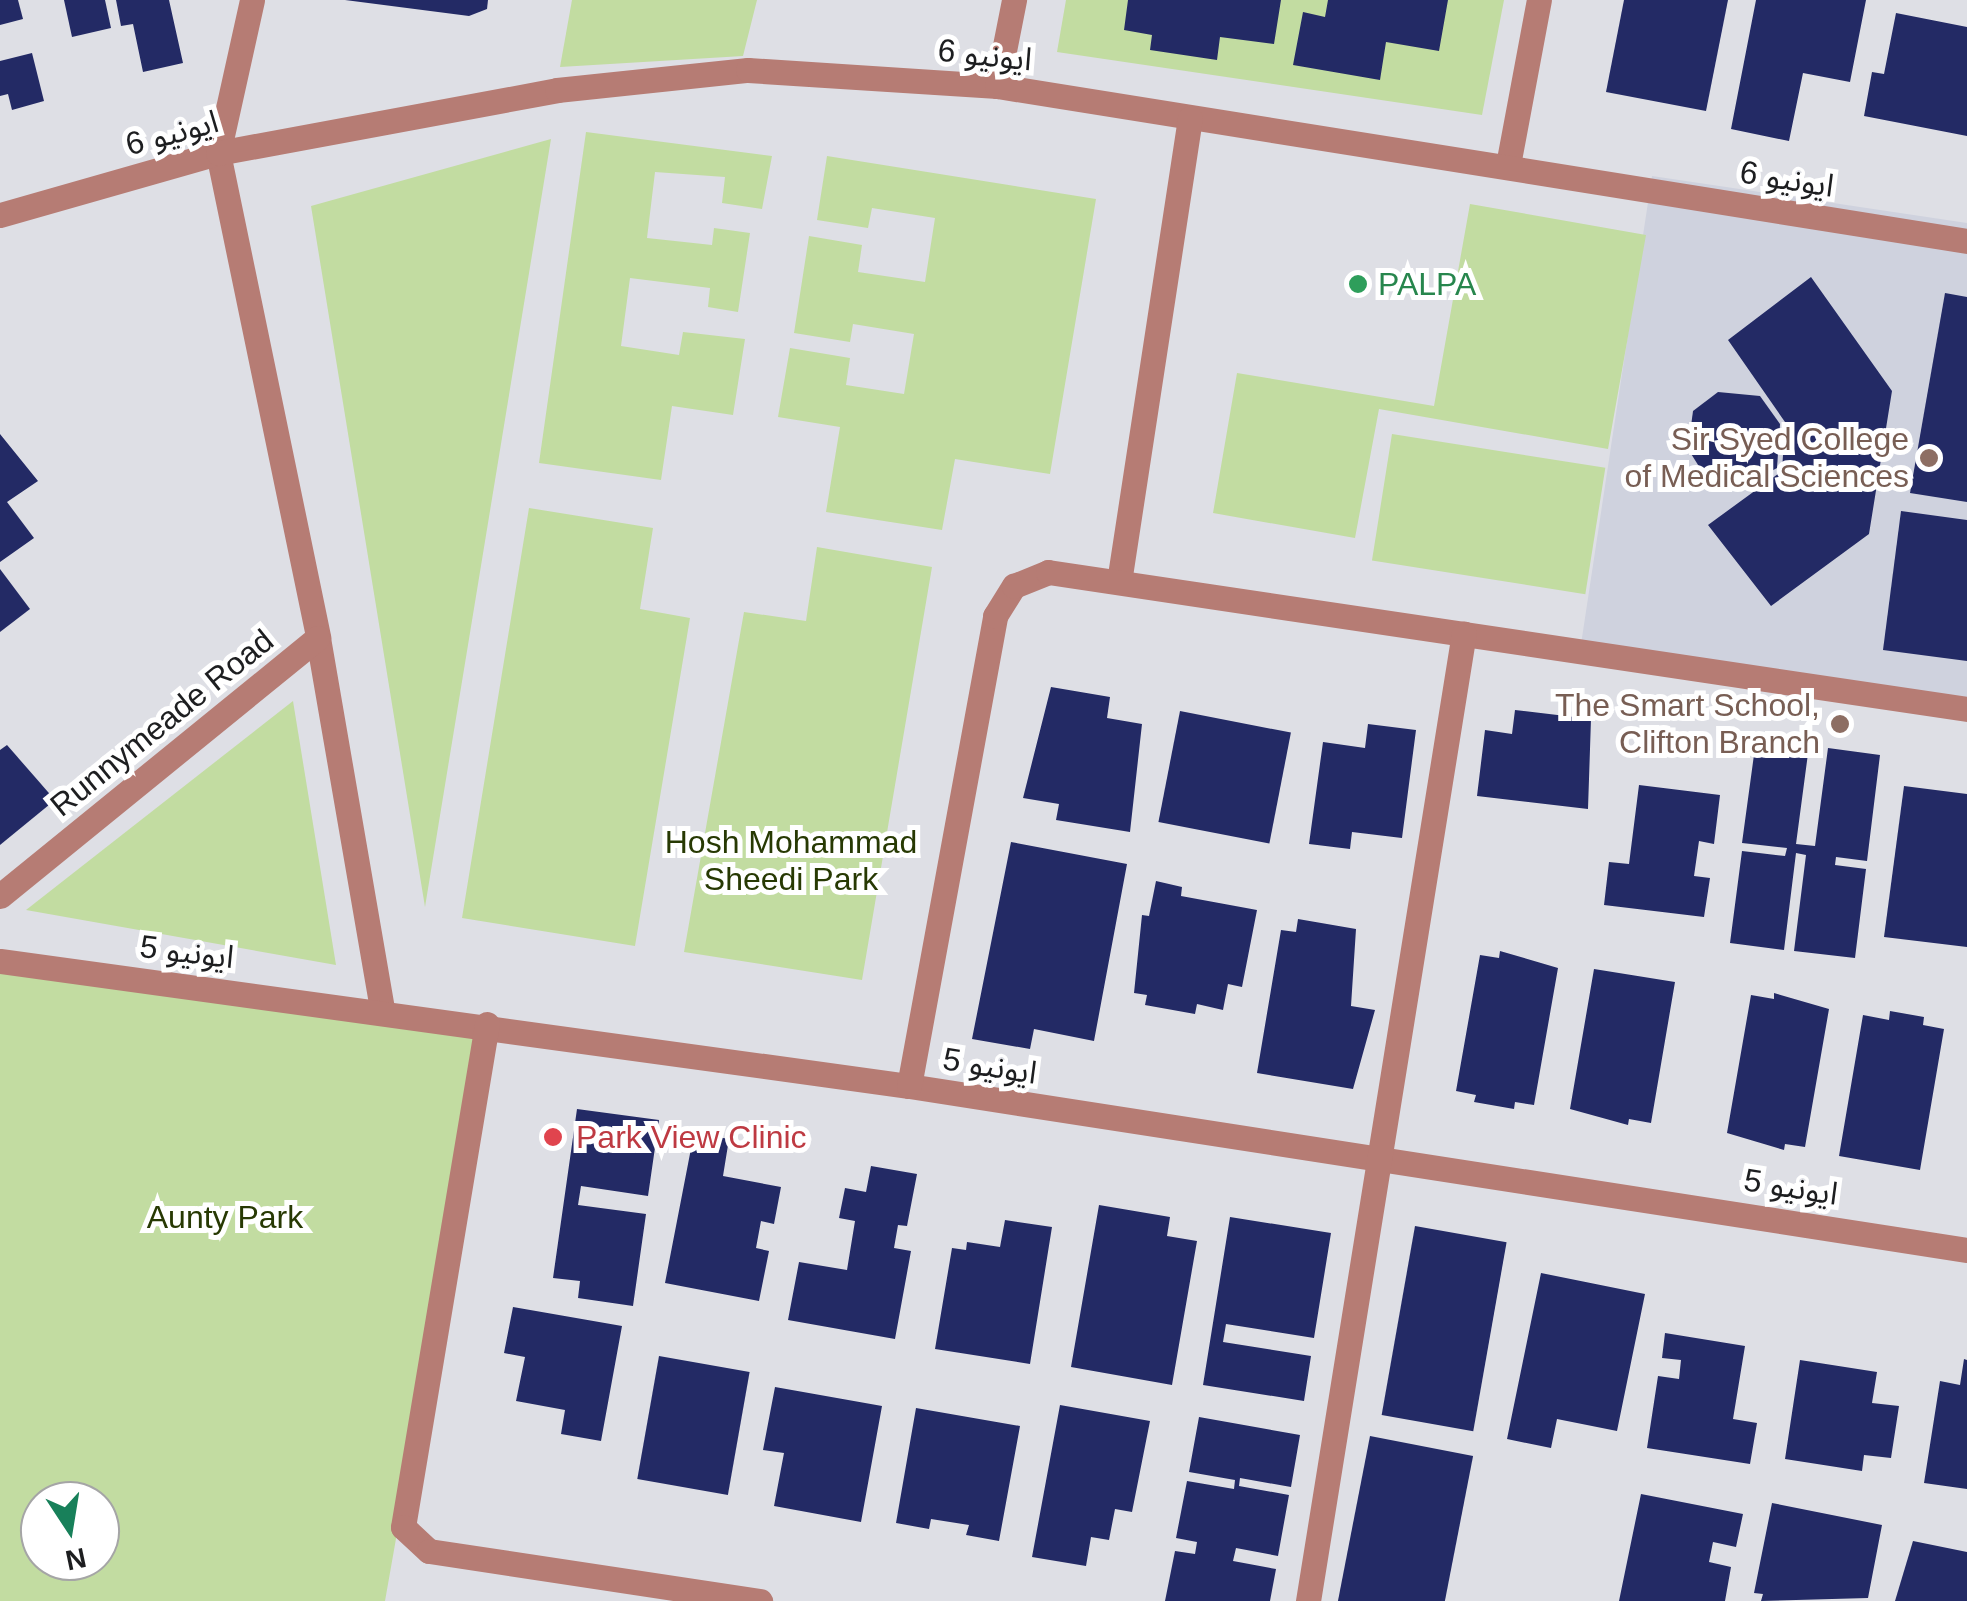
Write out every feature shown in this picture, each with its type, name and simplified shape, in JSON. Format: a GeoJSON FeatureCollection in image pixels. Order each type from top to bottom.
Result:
{"type":"FeatureCollection","features":[{"type":"Feature","properties":{"kind":"street"},"geometry":{"type":"LineString","coordinates":[[252,0],[218,153],[318,638],[382,1009]]}},
{"type":"Feature","properties":{"kind":"street"},"geometry":{"type":"LineString","coordinates":[[996,86],[1014,0]]}},
{"type":"Feature","properties":{"kind":"street"},"geometry":{"type":"LineString","coordinates":[[1508,165],[1539,0]]}},
{"type":"Feature","properties":{"kind":"street","name":"ایونیو 6"},"geometry":{"type":"LineString","coordinates":[[0,215],[218,153],[557,90],[748,70],[996,86],[1967,241]]}},
{"type":"Feature","properties":{"kind":"street"},"geometry":{"type":"LineString","coordinates":[[1120,582],[1190,118]]}},
{"type":"Feature","properties":{"kind":"street"},"geometry":{"type":"LineString","coordinates":[[909,1086],[995,616],[1014,586],[1048,572],[1967,709]]}},
{"type":"Feature","properties":{"kind":"street"},"geometry":{"type":"LineString","coordinates":[[1308,1601],[1384,1161],[1464,634]]}},
{"type":"Feature","properties":{"kind":"street","name":"Runnymeade Road"},"geometry":{"type":"LineString","coordinates":[[0,896],[318,638]]}},
{"type":"Feature","properties":{"kind":"street","name":"ایونیو 5"},"geometry":{"type":"LineString","coordinates":[[0,961],[382,1009],[909,1086],[1967,1250]]}},
{"type":"Feature","properties":{"kind":"street"},"geometry":{"type":"LineString","coordinates":[[487,1024],[403,1528],[429,1550],[760,1601]]}},
{"type":"Feature","properties":{"kind":"shaded area"},"geometry":{"type":"Polygon","coordinates":[[[1652,176],[1967,223],[1967,709],[1580,651],[1652,176]]]}},
{"type":"Feature","properties":{"kind":"green space"},"geometry":{"type":"Polygon","coordinates":[[[572,0],[757,0],[743,56],[560,67],[572,0]]]}},
{"type":"Feature","properties":{"kind":"green space"},"geometry":{"type":"Polygon","coordinates":[[[1066,0],[1504,0],[1482,115],[1057,52],[1066,0]]]}},
{"type":"Feature","properties":{"kind":"green space"},"geometry":{"type":"Polygon","coordinates":[[[586,132],[772,156],[762,209],[722,203],[725,177],[655,172],[647,238],[712,245],[714,228],[750,233],[738,312],[708,307],[710,288],[630,278],[621,346],[679,355],[683,332],[745,339],[733,415],[672,406],[661,480],[539,463],[586,132]]]}},
{"type":"Feature","properties":{"kind":"green space"},"geometry":{"type":"Polygon","coordinates":[[[551,139],[425,907],[311,206],[551,139]]]}},
{"type":"Feature","properties":{"kind":"green space"},"geometry":{"type":"Polygon","coordinates":[[[827,156],[1096,199],[1050,474],[955,459],[942,530],[826,512],[840,427],[778,417],[790,348],[850,358],[846,385],[904,394],[914,334],[853,324],[850,342],[794,333],[809,236],[862,245],[858,272],[925,282],[935,218],[872,208],[868,228],[817,220],[827,156]]]}},
{"type":"Feature","properties":{"kind":"green space"},"geometry":{"type":"Polygon","coordinates":[[[1470,204],[1646,235],[1608,449],[1379,409],[1355,538],[1213,513],[1237,373],[1434,406],[1470,204]]]}},
{"type":"Feature","properties":{"kind":"green space"},"geometry":{"type":"Polygon","coordinates":[[[1392,434],[1605,468],[1585,594],[1372,560],[1392,434]]]}},
{"type":"Feature","properties":{"kind":"green space"},"geometry":{"type":"Polygon","coordinates":[[[529,508],[653,528],[640,609],[690,618],[635,946],[462,918],[529,508]]]}},
{"type":"Feature","properties":{"kind":"green space","name":"Hosh Mohammad Sheedi Park"},"geometry":{"type":"Polygon","coordinates":[[[817,547],[932,567],[862,980],[684,952],[744,612],[806,621],[817,547]]]}},
{"type":"Feature","properties":{"kind":"green space"},"geometry":{"type":"Polygon","coordinates":[[[293,701],[336,965],[26,910],[293,701]]]}},
{"type":"Feature","properties":{"kind":"green space","name":"Aunty Park"},"geometry":{"type":"Polygon","coordinates":[[[0,961],[487,1024],[385,1601],[0,1601],[0,961]]]}},
{"type":"Feature","properties":{"kind":"building"},"geometry":{"type":"Polygon","coordinates":[[[0,0],[18,0],[23,19],[0,25],[0,0]]]}},
{"type":"Feature","properties":{"kind":"building"},"geometry":{"type":"Polygon","coordinates":[[[64,0],[105,0],[111,28],[72,37],[64,0]]]}},
{"type":"Feature","properties":{"kind":"building"},"geometry":{"type":"Polygon","coordinates":[[[116,0],[169,0],[183,63],[143,72],[133,24],[121,26],[116,0]]]}},
{"type":"Feature","properties":{"kind":"building"},"geometry":{"type":"Polygon","coordinates":[[[345,0],[488,0],[487,9],[469,16],[345,0]]]}},
{"type":"Feature","properties":{"kind":"building"},"geometry":{"type":"Polygon","coordinates":[[[1128,0],[1281,0],[1274,44],[1220,37],[1217,60],[1150,50],[1152,35],[1124,30],[1128,0]]]}},
{"type":"Feature","properties":{"kind":"building"},"geometry":{"type":"Polygon","coordinates":[[[1328,0],[1448,0],[1439,51],[1386,42],[1380,80],[1293,65],[1303,12],[1325,17],[1328,0]]]}},
{"type":"Feature","properties":{"kind":"building"},"geometry":{"type":"Polygon","coordinates":[[[1624,0],[1728,0],[1706,111],[1606,92],[1624,0]]]}},
{"type":"Feature","properties":{"kind":"building"},"geometry":{"type":"Polygon","coordinates":[[[1756,0],[1866,0],[1850,82],[1803,73],[1789,141],[1731,129],[1756,0]]]}},
{"type":"Feature","properties":{"kind":"building"},"geometry":{"type":"Polygon","coordinates":[[[1896,13],[1967,27],[1967,136],[1864,116],[1872,72],[1884,74],[1896,13]]]}},
{"type":"Feature","properties":{"kind":"building"},"geometry":{"type":"Polygon","coordinates":[[[32,53],[44,101],[12,110],[8,94],[0,96],[0,61],[32,53]]]}},
{"type":"Feature","properties":{"kind":"building"},"geometry":{"type":"Polygon","coordinates":[[[1811,277],[1892,391],[1869,534],[1771,606],[1708,525],[1782,471],[1785,422],[1728,340],[1811,277]]]}},
{"type":"Feature","properties":{"kind":"building"},"geometry":{"type":"Polygon","coordinates":[[[1945,293],[1967,297],[1967,502],[1910,493],[1945,293]]]}},
{"type":"Feature","properties":{"kind":"building"},"geometry":{"type":"Polygon","coordinates":[[[1718,392],[1760,396],[1780,424],[1777,468],[1744,486],[1705,476],[1688,449],[1693,411],[1718,392]]]}},
{"type":"Feature","properties":{"kind":"building"},"geometry":{"type":"Polygon","coordinates":[[[0,434],[38,481],[7,502],[34,538],[0,562],[0,434]]]}},
{"type":"Feature","properties":{"kind":"building"},"geometry":{"type":"Polygon","coordinates":[[[1901,511],[1967,520],[1967,661],[1883,650],[1901,511]]]}},
{"type":"Feature","properties":{"kind":"building"},"geometry":{"type":"Polygon","coordinates":[[[0,569],[30,609],[0,632],[0,569]]]}},
{"type":"Feature","properties":{"kind":"building"},"geometry":{"type":"Polygon","coordinates":[[[1051,687],[1110,697],[1107,718],[1142,724],[1130,832],[1056,820],[1059,804],[1023,798],[1051,687]]]}},
{"type":"Feature","properties":{"kind":"building"},"geometry":{"type":"Polygon","coordinates":[[[1515,710],[1591,719],[1588,809],[1477,796],[1485,730],[1512,734],[1515,710]]]}},
{"type":"Feature","properties":{"kind":"building"},"geometry":{"type":"Polygon","coordinates":[[[1180,711],[1291,733],[1269,843],[1158,822],[1180,711]]]}},
{"type":"Feature","properties":{"kind":"building"},"geometry":{"type":"Polygon","coordinates":[[[1368,724],[1416,730],[1402,838],[1352,832],[1350,849],[1309,844],[1323,742],[1365,748],[1368,724]]]}},
{"type":"Feature","properties":{"kind":"building"},"geometry":{"type":"Polygon","coordinates":[[[1756,740],[1809,746],[1796,844],[1815,846],[1828,748],[1880,755],[1867,861],[1836,857],[1835,865],[1866,869],[1855,958],[1794,951],[1806,855],[1796,853],[1784,950],[1730,943],[1742,851],[1785,856],[1787,848],[1742,843],[1756,740]]]}},
{"type":"Feature","properties":{"kind":"building"},"geometry":{"type":"Polygon","coordinates":[[[7,745],[55,800],[0,845],[0,750],[7,745]]]}},
{"type":"Feature","properties":{"kind":"building"},"geometry":{"type":"Polygon","coordinates":[[[1639,785],[1720,795],[1714,844],[1699,841],[1694,876],[1710,878],[1704,917],[1604,905],[1609,862],[1629,864],[1639,785]]]}},
{"type":"Feature","properties":{"kind":"building"},"geometry":{"type":"Polygon","coordinates":[[[1904,786],[1967,794],[1967,947],[1884,937],[1904,786]]]}},
{"type":"Feature","properties":{"kind":"building"},"geometry":{"type":"Polygon","coordinates":[[[1011,842],[1127,864],[1094,1041],[1034,1029],[1030,1049],[972,1039],[1011,842]]]}},
{"type":"Feature","properties":{"kind":"building"},"geometry":{"type":"Polygon","coordinates":[[[1156,881],[1182,887],[1181,896],[1257,910],[1242,987],[1228,984],[1223,1010],[1197,1004],[1195,1014],[1145,1005],[1147,995],[1134,993],[1142,915],[1149,916],[1156,881]]]}},
{"type":"Feature","properties":{"kind":"building"},"geometry":{"type":"Polygon","coordinates":[[[1298,919],[1356,929],[1351,1006],[1375,1010],[1353,1089],[1257,1073],[1281,930],[1296,932],[1298,919]]]}},
{"type":"Feature","properties":{"kind":"building"},"geometry":{"type":"Polygon","coordinates":[[[1500,951],[1558,968],[1534,1105],[1515,1102],[1514,1109],[1474,1102],[1476,1095],[1456,1091],[1480,955],[1499,958],[1500,951]]]}},
{"type":"Feature","properties":{"kind":"building"},"geometry":{"type":"Polygon","coordinates":[[[1594,969],[1675,982],[1651,1123],[1629,1119],[1628,1125],[1570,1109],[1594,969]]]}},
{"type":"Feature","properties":{"kind":"building"},"geometry":{"type":"Polygon","coordinates":[[[1774,993],[1829,1009],[1805,1147],[1785,1144],[1784,1150],[1727,1133],[1751,995],[1774,999],[1774,993]]]}},
{"type":"Feature","properties":{"kind":"building"},"geometry":{"type":"Polygon","coordinates":[[[1890,1011],[1924,1017],[1923,1025],[1944,1029],[1920,1170],[1839,1156],[1863,1015],[1889,1020],[1890,1011]]]}},
{"type":"Feature","properties":{"kind":"building"},"geometry":{"type":"Polygon","coordinates":[[[577,1109],[659,1120],[648,1196],[581,1186],[578,1205],[646,1214],[633,1306],[578,1298],[580,1281],[553,1278],[577,1109]]]}},
{"type":"Feature","properties":{"kind":"building"},"geometry":{"type":"Polygon","coordinates":[[[694,1133],[729,1139],[723,1176],[781,1187],[774,1224],[761,1221],[756,1248],[769,1251],[759,1301],[665,1283],[694,1133]]]}},
{"type":"Feature","properties":{"kind":"building"},"geometry":{"type":"Polygon","coordinates":[[[871,1166],[917,1174],[907,1226],[898,1225],[894,1248],[911,1251],[895,1339],[788,1320],[799,1262],[847,1270],[855,1221],[839,1218],[845,1188],[866,1192],[871,1166]]]}},
{"type":"Feature","properties":{"kind":"building"},"geometry":{"type":"Polygon","coordinates":[[[1099,1205],[1170,1217],[1167,1236],[1197,1241],[1172,1385],[1071,1367],[1099,1205]]]}},
{"type":"Feature","properties":{"kind":"building"},"geometry":{"type":"Polygon","coordinates":[[[1230,1217],[1331,1233],[1314,1338],[1226,1324],[1223,1342],[1311,1356],[1304,1401],[1203,1385],[1230,1217]]]}},
{"type":"Feature","properties":{"kind":"building"},"geometry":{"type":"Polygon","coordinates":[[[1005,1220],[1052,1227],[1030,1364],[935,1349],[952,1248],[966,1250],[967,1242],[1000,1247],[1005,1220]]]}},
{"type":"Feature","properties":{"kind":"building"},"geometry":{"type":"Polygon","coordinates":[[[1415,1226],[1507,1242],[1473,1431],[1382,1415],[1415,1226]]]}},
{"type":"Feature","properties":{"kind":"building"},"geometry":{"type":"Polygon","coordinates":[[[1541,1273],[1645,1294],[1617,1431],[1557,1419],[1551,1448],[1507,1439],[1541,1273]]]}},
{"type":"Feature","properties":{"kind":"building"},"geometry":{"type":"Polygon","coordinates":[[[513,1307],[622,1326],[601,1441],[561,1434],[565,1410],[516,1401],[525,1357],[504,1353],[513,1307]]]}},
{"type":"Feature","properties":{"kind":"building"},"geometry":{"type":"Polygon","coordinates":[[[1665,1333],[1745,1346],[1733,1419],[1757,1423],[1750,1464],[1647,1448],[1658,1376],[1679,1379],[1681,1360],[1662,1358],[1665,1333]]]}},
{"type":"Feature","properties":{"kind":"building"},"geometry":{"type":"Polygon","coordinates":[[[659,1356],[750,1372],[728,1495],[637,1479],[659,1356]]]}},
{"type":"Feature","properties":{"kind":"building"},"geometry":{"type":"Polygon","coordinates":[[[1964,1359],[1967,1489],[1924,1483],[1940,1381],[1960,1385],[1964,1359]]]}},
{"type":"Feature","properties":{"kind":"building"},"geometry":{"type":"Polygon","coordinates":[[[1800,1360],[1877,1372],[1872,1403],[1899,1406],[1891,1458],[1864,1455],[1862,1471],[1785,1459],[1800,1360]]]}},
{"type":"Feature","properties":{"kind":"building"},"geometry":{"type":"Polygon","coordinates":[[[775,1387],[882,1406],[861,1522],[774,1506],[784,1453],[763,1450],[775,1387]]]}},
{"type":"Feature","properties":{"kind":"building"},"geometry":{"type":"Polygon","coordinates":[[[1060,1405],[1150,1421],[1132,1512],[1115,1509],[1109,1540],[1091,1537],[1086,1566],[1032,1557],[1060,1405]]]}},
{"type":"Feature","properties":{"kind":"building"},"geometry":{"type":"Polygon","coordinates":[[[916,1408],[1020,1426],[999,1541],[966,1535],[969,1525],[931,1519],[929,1529],[896,1523],[916,1408]]]}},
{"type":"Feature","properties":{"kind":"building"},"geometry":{"type":"Polygon","coordinates":[[[1199,1417],[1300,1435],[1291,1487],[1240,1478],[1239,1486],[1289,1495],[1278,1556],[1236,1548],[1233,1561],[1276,1569],[1270,1601],[1165,1601],[1175,1551],[1195,1554],[1197,1542],[1176,1538],[1187,1481],[1234,1489],[1235,1480],[1189,1472],[1199,1417]]]}},
{"type":"Feature","properties":{"kind":"building"},"geometry":{"type":"Polygon","coordinates":[[[1370,1436],[1473,1456],[1445,1601],[1338,1601],[1370,1436]]]}},
{"type":"Feature","properties":{"kind":"building"},"geometry":{"type":"Polygon","coordinates":[[[1641,1494],[1743,1514],[1736,1547],[1713,1542],[1709,1562],[1731,1567],[1725,1601],[1619,1601],[1641,1494]]]}},
{"type":"Feature","properties":{"kind":"building"},"geometry":{"type":"Polygon","coordinates":[[[1772,1503],[1882,1525],[1868,1598],[1761,1601],[1763,1594],[1754,1593],[1772,1503]]]}},
{"type":"Feature","properties":{"kind":"building"},"geometry":{"type":"Polygon","coordinates":[[[1913,1541],[1967,1552],[1967,1601],[1895,1601],[1913,1541]]]}},
{"type":"Feature","properties":{"kind":"place","name":"PALPA"},"geometry":{"type":"Point","coordinates":[1358,284]}},
{"type":"Feature","properties":{"kind":"place","name":"Sir Syed College of Medical Sciences"},"geometry":{"type":"Point","coordinates":[1929,458]}},
{"type":"Feature","properties":{"kind":"place","name":"The Smart School, Clifton Branch"},"geometry":{"type":"Point","coordinates":[1840,724]}},
{"type":"Feature","properties":{"kind":"place","name":"Park View Clinic"},"geometry":{"type":"Point","coordinates":[553,1137]}}]}
